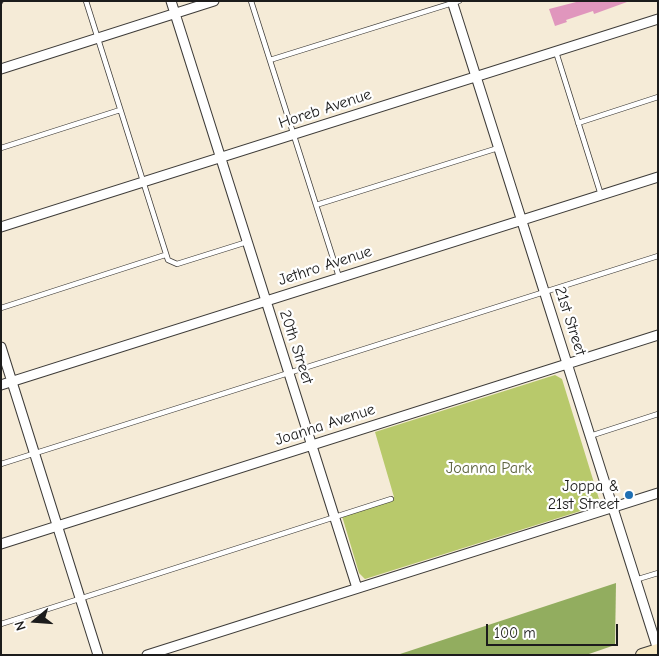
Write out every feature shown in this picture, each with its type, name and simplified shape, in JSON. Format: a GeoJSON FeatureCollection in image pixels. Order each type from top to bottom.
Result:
{"type":"FeatureCollection","features":[{"type":"Feature","properties":{"kind":"main road"},"geometry":{"type":"LineString","coordinates":[[642,655],[658,650]]}},
{"type":"Feature","properties":{"kind":"street","name":"20th Street"},"geometry":{"type":"LineString","coordinates":[[171,1],[357,588]]}},
{"type":"Feature","properties":{"kind":"street"},"geometry":{"type":"LineString","coordinates":[[1,69],[214,1]]}},
{"type":"Feature","properties":{"kind":"street","name":"21st Street"},"geometry":{"type":"LineString","coordinates":[[454,2],[498,148],[658,650]]}},
{"type":"Feature","properties":{"kind":"street","name":"Horeb Avenue"},"geometry":{"type":"LineString","coordinates":[[1,227],[658,19]]}},
{"type":"Feature","properties":{"kind":"street","name":"Jethro Avenue"},"geometry":{"type":"LineString","coordinates":[[1,385],[658,177]]}},
{"type":"Feature","properties":{"kind":"street","name":"Joanna Avenue"},"geometry":{"type":"LineString","coordinates":[[1,544],[658,335]]}},
{"type":"Feature","properties":{"kind":"street"},"geometry":{"type":"LineString","coordinates":[[1,347],[98,655]]}},
{"type":"Feature","properties":{"kind":"street"},"geometry":{"type":"LineString","coordinates":[[147,655],[658,493]]}},
{"type":"Feature","properties":{"kind":"lane"},"geometry":{"type":"LineString","coordinates":[[86,1],[165,255],[170,262],[177,264],[247,242]]}},
{"type":"Feature","properties":{"kind":"lane"},"geometry":{"type":"LineString","coordinates":[[251,1],[339,277]]}},
{"type":"Feature","properties":{"kind":"lane"},"geometry":{"type":"LineString","coordinates":[[270,60],[454,2]]}},
{"type":"Feature","properties":{"kind":"lane"},"geometry":{"type":"LineString","coordinates":[[556,52],[601,195]]}},
{"type":"Feature","properties":{"kind":"lane"},"geometry":{"type":"LineString","coordinates":[[578,124],[658,97]]}},
{"type":"Feature","properties":{"kind":"lane"},"geometry":{"type":"LineString","coordinates":[[1,148],[120,110]]}},
{"type":"Feature","properties":{"kind":"lane"},"geometry":{"type":"LineString","coordinates":[[316,204],[498,148]]}},
{"type":"Feature","properties":{"kind":"lane"},"geometry":{"type":"LineString","coordinates":[[1,308],[165,255]]}},
{"type":"Feature","properties":{"kind":"lane"},"geometry":{"type":"LineString","coordinates":[[1,464],[658,256]]}},
{"type":"Feature","properties":{"kind":"lane"},"geometry":{"type":"LineString","coordinates":[[590,436],[658,414]]}},
{"type":"Feature","properties":{"kind":"lane"},"geometry":{"type":"LineString","coordinates":[[1,624],[391,499]]}},
{"type":"Feature","properties":{"kind":"lane"},"geometry":{"type":"LineString","coordinates":[[635,580],[658,573]]}},
{"type":"Feature","properties":{"kind":"green space","name":"Joanna Park"},"geometry":{"type":"Polygon","coordinates":[[[555,375],[562,379],[599,499],[590,508],[365,579],[359,573],[342,516],[394,497],[375,432],[555,375]]]}},
{"type":"Feature","properties":{"kind":"green space"},"geometry":{"type":"Polygon","coordinates":[[[616,583],[615,645],[586,655],[397,655],[616,583]]]}},
{"type":"Feature","properties":{"kind":"building"},"geometry":{"type":"Polygon","coordinates":[[[580,1],[627,2],[594,14],[593,11],[566,20],[567,22],[555,26],[549,9],[580,1]]]}},
{"type":"Feature","properties":{"kind":"place","name":"Joppa & 21st Street"},"geometry":{"type":"Point","coordinates":[629,495]}}]}
